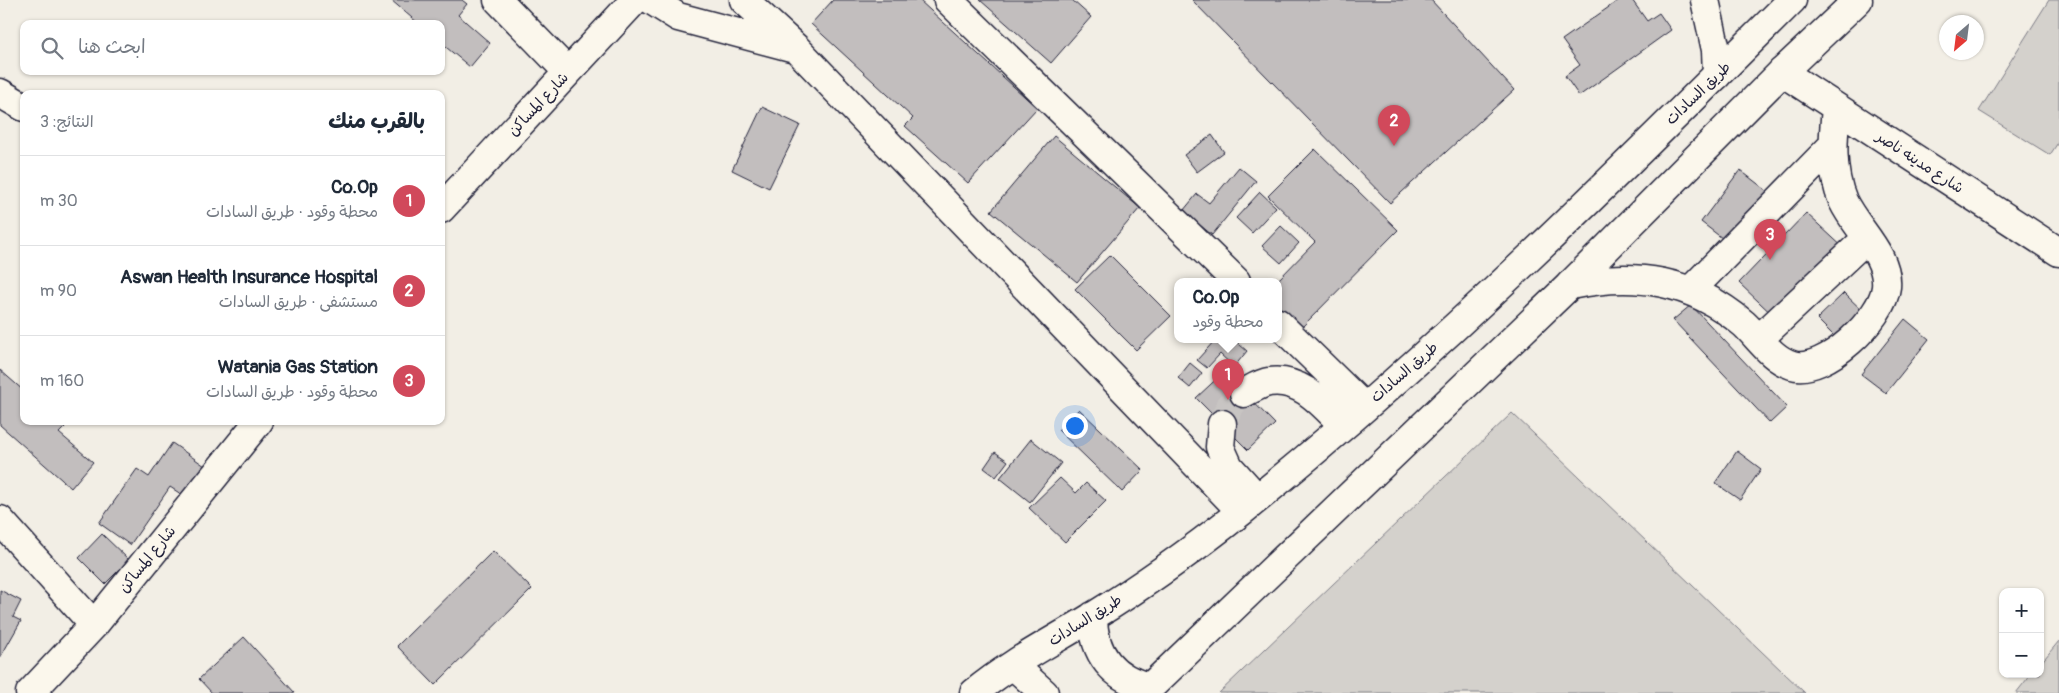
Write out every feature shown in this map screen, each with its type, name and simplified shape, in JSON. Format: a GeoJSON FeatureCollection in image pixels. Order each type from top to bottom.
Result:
{"type":"FeatureCollection","features":[{"type":"Feature","properties":{"kind":"street"},"geometry":{"type":"LineString","coordinates":[[498,0],[568,72]]}},
{"type":"Feature","properties":{"kind":"street","name":"شارع المساكن"},"geometry":{"type":"LineString","coordinates":[[445,205],[634,0]]}},
{"type":"Feature","properties":{"kind":"street"},"geometry":{"type":"LineString","coordinates":[[651,0],[678,17],[798,49]]}},
{"type":"Feature","properties":{"kind":"street"},"geometry":{"type":"LineString","coordinates":[[744,0],[798,49],[1249,504]]}},
{"type":"Feature","properties":{"kind":"street"},"geometry":{"type":"LineString","coordinates":[[948,0],[1233,278]]}},
{"type":"Feature","properties":{"kind":"street"},"geometry":{"type":"LineString","coordinates":[[1705,0],[1716,50],[1717,75]]}},
{"type":"Feature","properties":{"kind":"street","name":"طريق السادات"},"geometry":{"type":"LineString","coordinates":[[974,693],[1013,664],[1094,616],[1161,570],[1249,504],[1343,425],[1456,327],[1792,0]]}},
{"type":"Feature","properties":{"kind":"street"},"geometry":{"type":"LineString","coordinates":[[1094,616],[1097,644],[1112,669],[1147,690],[1570,285],[1782,72],[1858,0]]}},
{"type":"Feature","properties":{"kind":"street","name":"شارع مدينه ناصر"},"geometry":{"type":"LineString","coordinates":[[1782,72],[2059,252]]}},
{"type":"Feature","properties":{"kind":"street"},"geometry":{"type":"LineString","coordinates":[[0,93],[20,105]]}},
{"type":"Feature","properties":{"kind":"street"},"geometry":{"type":"LineString","coordinates":[[1570,285],[1594,280],[1643,279],[1691,290],[1727,312],[1782,361],[1804,367],[1816,365],[1831,356],[1872,319],[1884,298],[1886,274],[1882,263],[1843,200],[1834,170],[1833,145],[1836,108]]}},
{"type":"Feature","properties":{"kind":"street"},"geometry":{"type":"LineString","coordinates":[[1691,290],[1833,145]]}},
{"type":"Feature","properties":{"kind":"street"},"geometry":{"type":"LineString","coordinates":[[1759,339],[1866,239]]}},
{"type":"Feature","properties":{"kind":"street"},"geometry":{"type":"LineString","coordinates":[[1282,327],[1364,407]]}},
{"type":"Feature","properties":{"kind":"street"},"geometry":{"type":"LineString","coordinates":[[1244,393],[1269,382],[1291,384],[1311,394],[1343,425]]}},
{"type":"Feature","properties":{"kind":"street"},"geometry":{"type":"LineString","coordinates":[[1222,424],[1220,447],[1249,504]]}},
{"type":"Feature","properties":{"kind":"street","name":"شارع المساكن"},"geometry":{"type":"LineString","coordinates":[[30,693],[94,625],[255,425]]}},
{"type":"Feature","properties":{"kind":"street"},"geometry":{"type":"LineString","coordinates":[[0,520],[94,625]]}},
{"type":"Feature","properties":{"kind":"street"},"geometry":{"type":"LineString","coordinates":[[1013,664],[1044,693]]}},
{"type":"Feature","properties":{"kind":"shaded area"},"geometry":{"type":"Polygon","coordinates":[[[2049,0],[2059,0],[2059,141],[2050,155],[1979,111],[2049,0]]]}},
{"type":"Feature","properties":{"kind":"shaded area"},"geometry":{"type":"Polygon","coordinates":[[[1512,413],[1805,693],[1219,693],[1512,413]]]}},
{"type":"Feature","properties":{"kind":"shaded area"},"geometry":{"type":"Polygon","coordinates":[[[2059,641],[2059,693],[2016,693],[2028,678],[2044,678],[2044,659],[2059,641]]]}},
{"type":"Feature","properties":{"kind":"building"},"geometry":{"type":"Polygon","coordinates":[[[391,0],[462,0],[467,4],[458,15],[490,43],[470,67],[445,46],[445,20],[414,20],[391,0]]]}},
{"type":"Feature","properties":{"kind":"building"},"geometry":{"type":"Polygon","coordinates":[[[833,0],[919,0],[1037,108],[968,183],[905,126],[913,118],[811,24],[833,0]]]}},
{"type":"Feature","properties":{"kind":"building"},"geometry":{"type":"Polygon","coordinates":[[[980,0],[1072,0],[1091,17],[1051,63],[980,0]]]}},
{"type":"Feature","properties":{"kind":"building"},"geometry":{"type":"Polygon","coordinates":[[[1192,0],[1431,0],[1514,90],[1390,203],[1192,0]]]}},
{"type":"Feature","properties":{"kind":"building"},"geometry":{"type":"Polygon","coordinates":[[[1619,0],[1632,0],[1647,21],[1659,13],[1671,30],[1579,96],[1565,76],[1580,65],[1562,40],[1619,0]]]}},
{"type":"Feature","properties":{"kind":"building"},"geometry":{"type":"Polygon","coordinates":[[[762,107],[800,125],[769,188],[732,170],[762,107]]]}},
{"type":"Feature","properties":{"kind":"building"},"geometry":{"type":"Polygon","coordinates":[[[1212,135],[1224,152],[1197,172],[1184,155],[1212,135]]]}},
{"type":"Feature","properties":{"kind":"building"},"geometry":{"type":"Polygon","coordinates":[[[1054,136],[1140,208],[1077,282],[991,211],[1054,136]]]}},
{"type":"Feature","properties":{"kind":"building"},"geometry":{"type":"Polygon","coordinates":[[[1315,149],[1398,230],[1299,330],[1282,314],[1282,278],[1280,278],[1315,242],[1268,196],[1315,149]]]}},
{"type":"Feature","properties":{"kind":"building"},"geometry":{"type":"Polygon","coordinates":[[[1239,167],[1256,181],[1212,235],[1183,211],[1197,194],[1209,203],[1239,167]]]}},
{"type":"Feature","properties":{"kind":"building"},"geometry":{"type":"Polygon","coordinates":[[[1740,170],[1771,194],[1731,245],[1701,222],[1740,170]]]}},
{"type":"Feature","properties":{"kind":"building"},"geometry":{"type":"Polygon","coordinates":[[[1260,192],[1276,207],[1252,233],[1236,218],[1260,192]]]}},
{"type":"Feature","properties":{"kind":"building"},"geometry":{"type":"Polygon","coordinates":[[[1806,213],[1846,250],[1779,321],[1739,283],[1806,213]]]}},
{"type":"Feature","properties":{"kind":"building"},"geometry":{"type":"Polygon","coordinates":[[[1281,226],[1299,243],[1281,263],[1262,246],[1281,226]]]}},
{"type":"Feature","properties":{"kind":"building"},"geometry":{"type":"Polygon","coordinates":[[[1110,255],[1171,316],[1136,350],[1075,289],[1110,255]]]}},
{"type":"Feature","properties":{"kind":"building"},"geometry":{"type":"Polygon","coordinates":[[[1844,293],[1871,319],[1844,346],[1817,319],[1844,293]]]}},
{"type":"Feature","properties":{"kind":"building"},"geometry":{"type":"Polygon","coordinates":[[[1691,305],[1787,407],[1770,423],[1673,320],[1691,305]]]}},
{"type":"Feature","properties":{"kind":"building"},"geometry":{"type":"Polygon","coordinates":[[[1905,319],[1929,339],[1886,393],[1861,374],[1905,319]]]}},
{"type":"Feature","properties":{"kind":"building"},"geometry":{"type":"Polygon","coordinates":[[[1212,343],[1238,343],[1247,351],[1234,367],[1220,354],[1207,368],[1197,360],[1212,343]]]}},
{"type":"Feature","properties":{"kind":"building"},"geometry":{"type":"Polygon","coordinates":[[[1190,363],[1202,373],[1190,388],[1178,378],[1190,363]]]}},
{"type":"Feature","properties":{"kind":"building"},"geometry":{"type":"Polygon","coordinates":[[[0,370],[20,388],[20,425],[63,425],[65,427],[59,433],[93,462],[71,488],[0,425],[0,370]]]}},
{"type":"Feature","properties":{"kind":"building"},"geometry":{"type":"Polygon","coordinates":[[[1224,372],[1275,424],[1248,450],[1196,398],[1224,372]]]}},
{"type":"Feature","properties":{"kind":"building"},"geometry":{"type":"Polygon","coordinates":[[[1079,409],[1143,470],[1122,492],[1058,430],[1079,409]]]}},
{"type":"Feature","properties":{"kind":"building"},"geometry":{"type":"Polygon","coordinates":[[[1031,439],[1061,463],[1030,502],[1000,478],[1031,439]]]}},
{"type":"Feature","properties":{"kind":"building"},"geometry":{"type":"Polygon","coordinates":[[[172,443],[205,466],[184,496],[170,487],[130,545],[99,523],[137,469],[149,477],[172,443]]]}},
{"type":"Feature","properties":{"kind":"building"},"geometry":{"type":"Polygon","coordinates":[[[1737,451],[1761,469],[1740,500],[1715,483],[1737,451]]]}},
{"type":"Feature","properties":{"kind":"building"},"geometry":{"type":"Polygon","coordinates":[[[995,452],[1008,461],[996,477],[984,468],[995,452]]]}},
{"type":"Feature","properties":{"kind":"building"},"geometry":{"type":"Polygon","coordinates":[[[1060,478],[1076,493],[1086,483],[1106,501],[1065,542],[1029,508],[1060,478]]]}},
{"type":"Feature","properties":{"kind":"building"},"geometry":{"type":"Polygon","coordinates":[[[102,534],[129,560],[105,584],[79,558],[102,534]]]}},
{"type":"Feature","properties":{"kind":"building"},"geometry":{"type":"Polygon","coordinates":[[[493,551],[532,589],[435,685],[397,646],[493,551]]]}},
{"type":"Feature","properties":{"kind":"building"},"geometry":{"type":"Polygon","coordinates":[[[0,590],[21,601],[13,617],[21,621],[0,658],[0,590]]]}},
{"type":"Feature","properties":{"kind":"building"},"geometry":{"type":"Polygon","coordinates":[[[244,637],[295,693],[212,693],[199,679],[244,637]]]}},
{"type":"Feature","properties":{"kind":"tunnel"},"geometry":{"type":"LineString","coordinates":[[1222,424],[1231,404],[1244,393]]}},
{"type":"Feature","properties":{"kind":"place","name":"Aswan Health Insurance Hospital"},"geometry":{"type":"Point","coordinates":[1394,146]}},
{"type":"Feature","properties":{"kind":"place","name":"Watania Gas Station"},"geometry":{"type":"Point","coordinates":[1770,260]}},
{"type":"Feature","properties":{"kind":"place","name":"Co.Op"},"geometry":{"type":"Point","coordinates":[1228,400]}}]}
